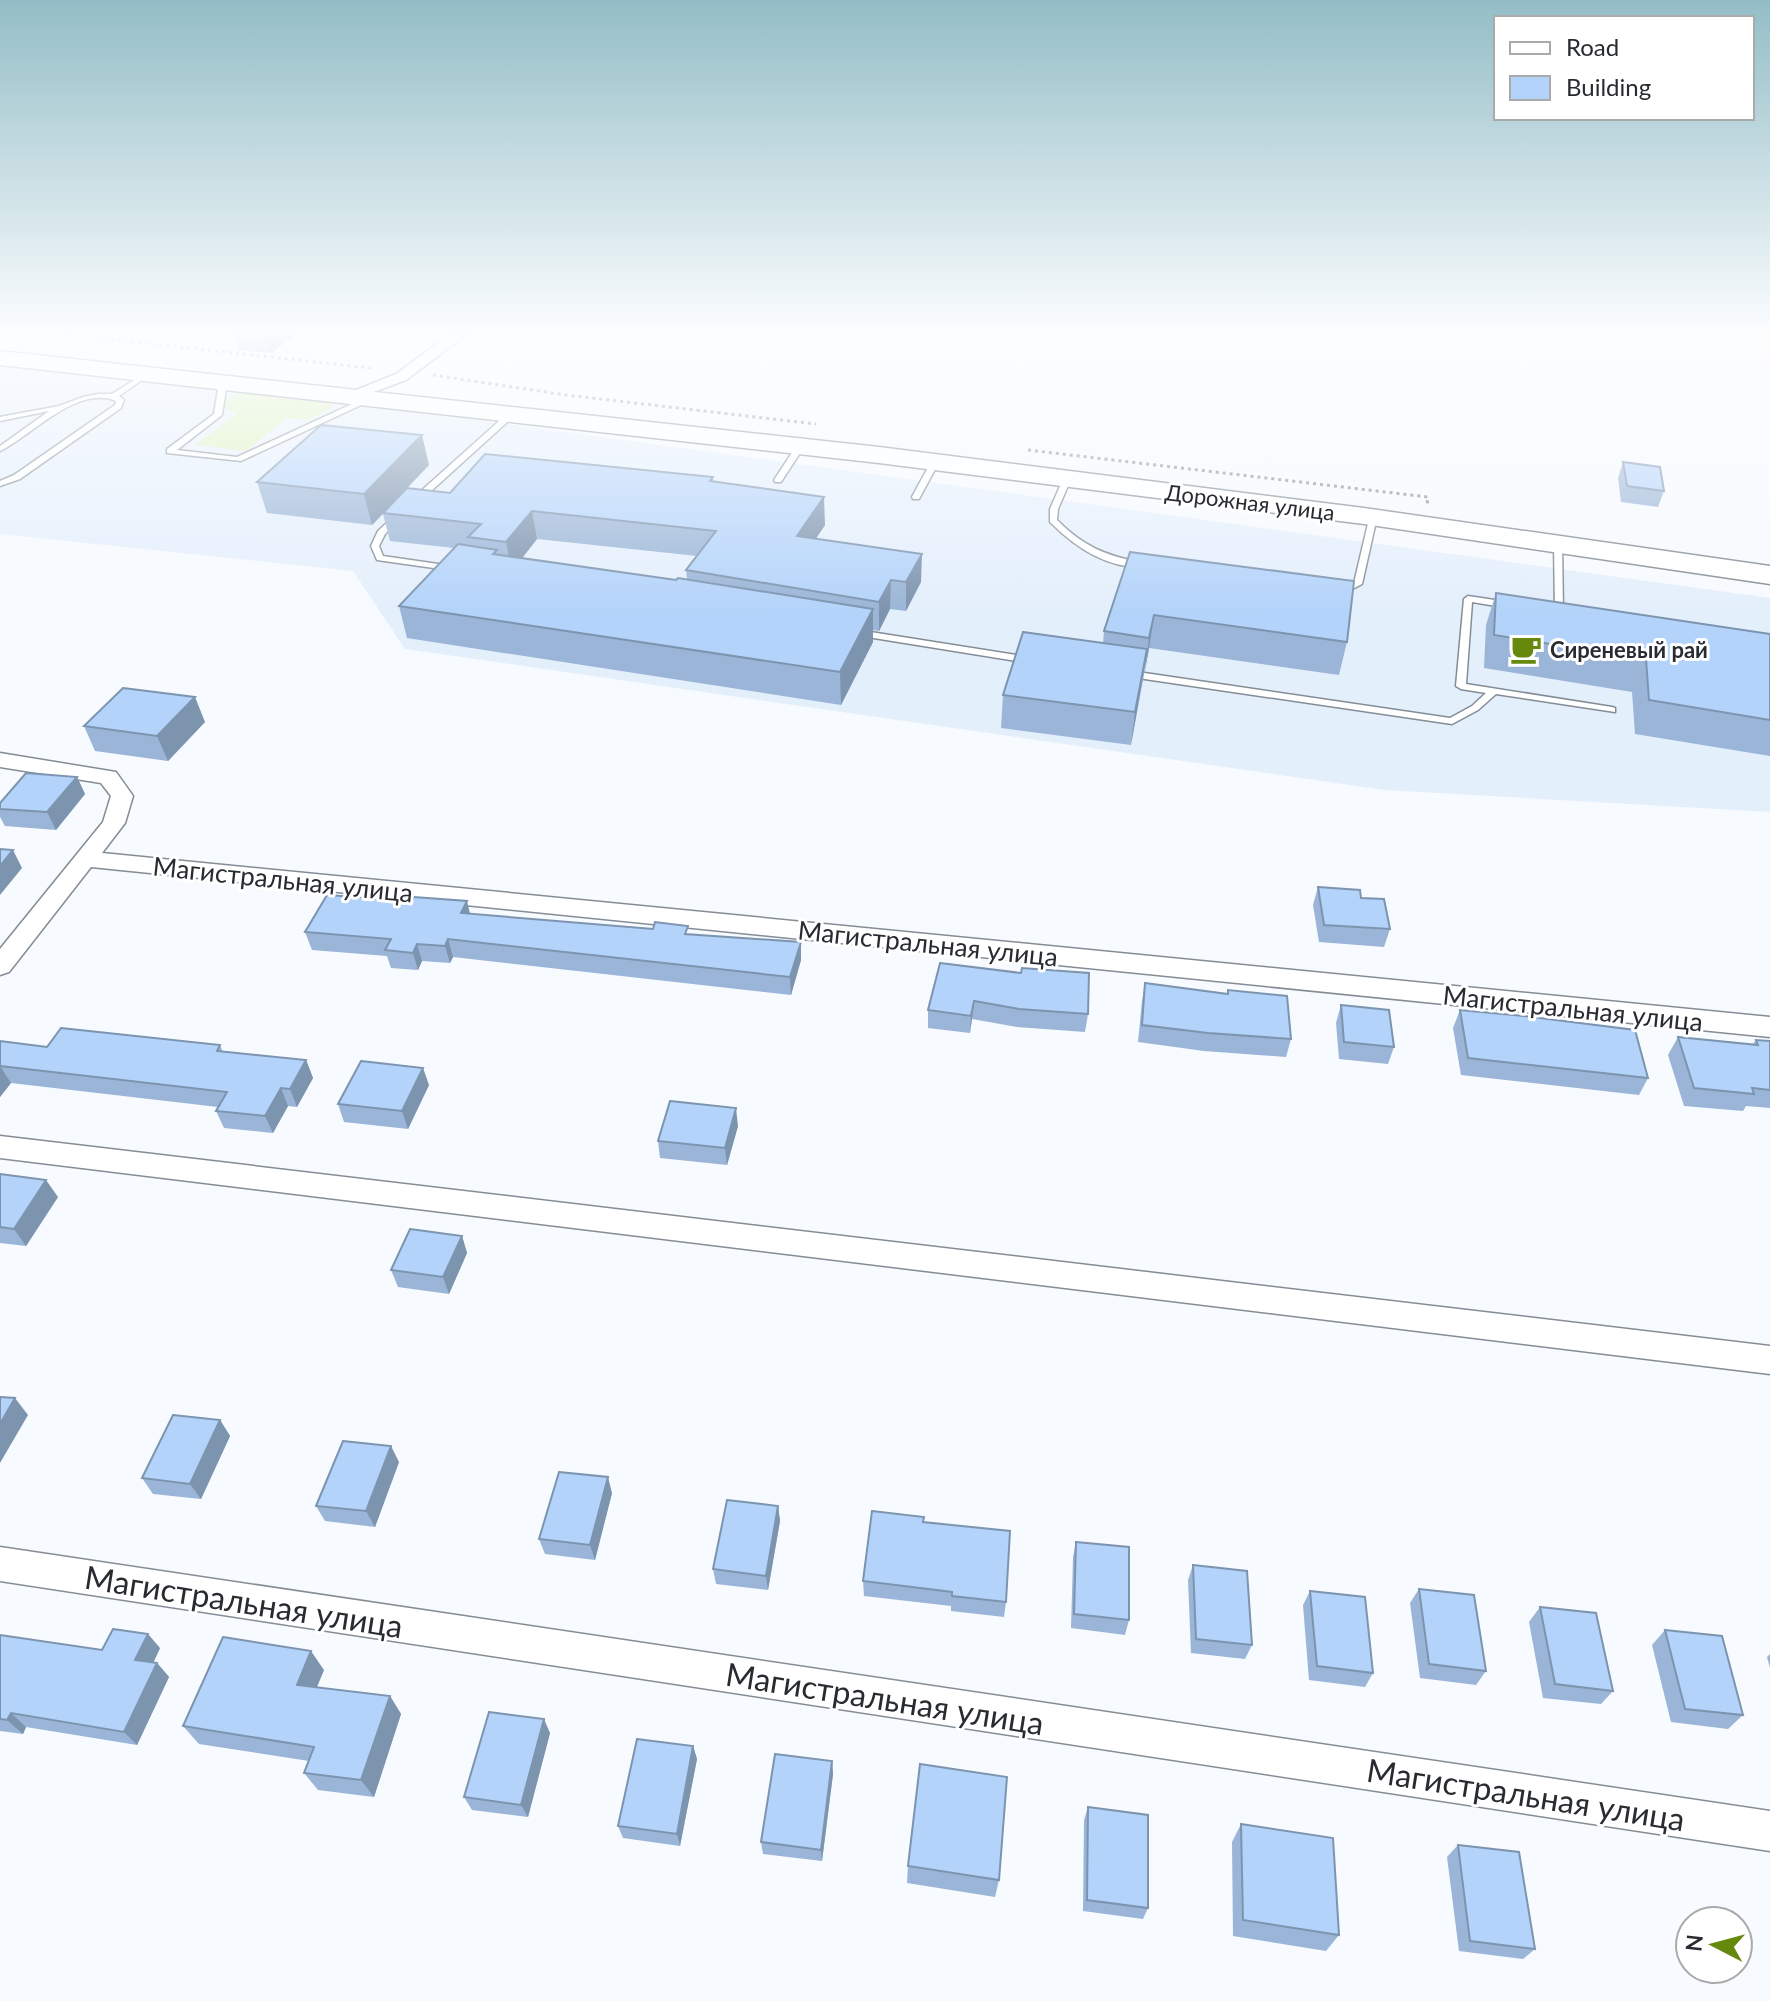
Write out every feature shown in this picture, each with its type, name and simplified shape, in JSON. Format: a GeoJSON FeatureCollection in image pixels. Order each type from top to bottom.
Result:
{"type":"FeatureCollection","features":[{"type":"Feature","properties":{"kind":"main road","name":"Дорожная улица"},"geometry":{"type":"LineString","coordinates":[[623,427],[935,462],[1373,517],[1770,575]]}},
{"type":"Feature","properties":{"kind":"street"},"geometry":{"type":"LineString","coordinates":[[0,760],[108,777],[122,796],[114,823],[0,966]]}},
{"type":"Feature","properties":{"kind":"street","name":"Магистральная улица"},"geometry":{"type":"LineString","coordinates":[[86,859],[1770,1027]]}},
{"type":"Feature","properties":{"kind":"street"},"geometry":{"type":"LineString","coordinates":[[0,1147],[1770,1360]]}},
{"type":"Feature","properties":{"kind":"street","name":"Магистральная улица"},"geometry":{"type":"LineString","coordinates":[[0,1564],[1770,1831]]}},
{"type":"Feature","properties":{"kind":"lane"},"geometry":{"type":"LineString","coordinates":[[0,449],[32,427]]}},
{"type":"Feature","properties":{"kind":"lane"},"geometry":{"type":"LineString","coordinates":[[0,484],[17,477],[88,427]]}},
{"type":"Feature","properties":{"kind":"lane"},"geometry":{"type":"LineString","coordinates":[[201,427],[170,451],[238,459],[300,427]]}},
{"type":"Feature","properties":{"kind":"lane"},"geometry":{"type":"LineString","coordinates":[[468,571],[380,558],[375,546],[381,533],[497,427]]}},
{"type":"Feature","properties":{"kind":"lane"},"geometry":{"type":"LineString","coordinates":[[778,480],[800,447]]}},
{"type":"Feature","properties":{"kind":"lane"},"geometry":{"type":"LineString","coordinates":[[916,497],[935,462]]}},
{"type":"Feature","properties":{"kind":"lane"},"geometry":{"type":"LineString","coordinates":[[1067,479],[1054,509],[1053,520],[1078,546],[1123,562],[1155,567]]}},
{"type":"Feature","properties":{"kind":"lane"},"geometry":{"type":"LineString","coordinates":[[1328,590],[1344,592],[1358,584],[1373,517]]}},
{"type":"Feature","properties":{"kind":"lane"},"geometry":{"type":"LineString","coordinates":[[1558,544],[1559,613]]}},
{"type":"Feature","properties":{"kind":"lane"},"geometry":{"type":"LineString","coordinates":[[1513,606],[1468,599],[1461,686],[1612,710]]}},
{"type":"Feature","properties":{"kind":"lane"},"geometry":{"type":"LineString","coordinates":[[1544,611],[1574,615]]}},
{"type":"Feature","properties":{"kind":"lane"},"geometry":{"type":"LineString","coordinates":[[839,630],[1044,662]]}},
{"type":"Feature","properties":{"kind":"lane"},"geometry":{"type":"LineString","coordinates":[[1122,673],[1452,721],[1475,708],[1494,691]]}},
{"type":"Feature","properties":{"kind":"path"},"geometry":{"type":"LineString","coordinates":[[1023,449],[1428,497],[1427,507]]}},
{"type":"Feature","properties":{"kind":"shaded area"},"geometry":{"type":"Polygon","coordinates":[[[0,427],[533,427],[1770,598],[1770,812],[1384,790],[405,649],[353,571],[0,534],[0,427]]]}},
{"type":"Feature","properties":{"kind":"green space"},"geometry":{"type":"Polygon","coordinates":[[[219,427],[275,427],[246,451],[195,445],[219,427]]]}},
{"type":"Feature","properties":{"kind":"building"},"geometry":{"type":"Polygon","coordinates":[[[318,427],[422,435],[364,494],[257,482],[318,427]]]}},
{"type":"Feature","properties":{"kind":"building"},"geometry":{"type":"Polygon","coordinates":[[[485,454],[713,477],[710,481],[824,497],[797,536],[922,554],[906,582],[891,580],[879,602],[686,570],[716,531],[532,511],[506,542],[468,537],[481,524],[383,513],[407,488],[450,493],[485,454]]]}},
{"type":"Feature","properties":{"kind":"building"},"geometry":{"type":"Polygon","coordinates":[[[1623,462],[1660,467],[1664,491],[1627,486],[1623,462]]]}},
{"type":"Feature","properties":{"kind":"building"},"geometry":{"type":"Polygon","coordinates":[[[458,544],[497,550],[493,554],[678,578],[873,609],[840,672],[399,606],[458,544]]]}},
{"type":"Feature","properties":{"kind":"building"},"geometry":{"type":"Polygon","coordinates":[[[1130,552],[1354,581],[1347,642],[1154,615],[1149,638],[1104,631],[1130,552]]]}},
{"type":"Feature","properties":{"kind":"building"},"geometry":{"type":"Polygon","coordinates":[[[1496,593],[1770,634],[1770,720],[1649,700],[1646,659],[1494,635],[1496,593]]]}},
{"type":"Feature","properties":{"kind":"building"},"geometry":{"type":"Polygon","coordinates":[[[1023,632],[1147,649],[1135,712],[1003,695],[1023,632]]]}},
{"type":"Feature","properties":{"kind":"building"},"geometry":{"type":"Polygon","coordinates":[[[123,688],[195,697],[157,736],[84,726],[123,688]]]}},
{"type":"Feature","properties":{"kind":"building"},"geometry":{"type":"Polygon","coordinates":[[[26,773],[77,777],[47,812],[0,809],[0,803],[26,773]]]}},
{"type":"Feature","properties":{"kind":"building"},"geometry":{"type":"Polygon","coordinates":[[[0,849],[13,850],[0,866],[0,849]]]}},
{"type":"Feature","properties":{"kind":"building"},"geometry":{"type":"Polygon","coordinates":[[[1318,887],[1360,890],[1361,898],[1384,899],[1390,929],[1324,925],[1318,887]]]}},
{"type":"Feature","properties":{"kind":"building"},"geometry":{"type":"Polygon","coordinates":[[[327,895],[467,901],[461,913],[653,929],[655,922],[688,926],[685,934],[801,942],[790,977],[448,939],[445,946],[417,944],[413,953],[385,950],[391,939],[305,932],[327,895]]]}},
{"type":"Feature","properties":{"kind":"building"},"geometry":{"type":"Polygon","coordinates":[[[940,963],[1021,973],[1022,968],[1089,973],[1088,1014],[1019,1009],[974,1001],[971,1016],[928,1010],[940,963]]]}},
{"type":"Feature","properties":{"kind":"building"},"geometry":{"type":"Polygon","coordinates":[[[1145,983],[1228,994],[1228,990],[1287,996],[1291,1039],[1142,1025],[1145,983]]]}},
{"type":"Feature","properties":{"kind":"building"},"geometry":{"type":"Polygon","coordinates":[[[1341,1005],[1389,1010],[1394,1047],[1344,1042],[1341,1005]]]}},
{"type":"Feature","properties":{"kind":"building"},"geometry":{"type":"Polygon","coordinates":[[[1460,1010],[1635,1030],[1648,1078],[1468,1058],[1460,1010]]]}},
{"type":"Feature","properties":{"kind":"building"},"geometry":{"type":"Polygon","coordinates":[[[61,1028],[220,1045],[217,1051],[306,1060],[290,1089],[281,1088],[265,1116],[216,1111],[227,1092],[0,1066],[0,1041],[47,1047],[61,1028]]]}},
{"type":"Feature","properties":{"kind":"building"},"geometry":{"type":"Polygon","coordinates":[[[1678,1037],[1758,1045],[1756,1040],[1770,1041],[1770,1090],[1752,1088],[1754,1094],[1694,1088],[1678,1037]]]}},
{"type":"Feature","properties":{"kind":"building"},"geometry":{"type":"Polygon","coordinates":[[[361,1061],[423,1068],[402,1111],[338,1104],[361,1061]]]}},
{"type":"Feature","properties":{"kind":"building"},"geometry":{"type":"Polygon","coordinates":[[[670,1101],[736,1108],[725,1148],[658,1141],[670,1101]]]}},
{"type":"Feature","properties":{"kind":"building"},"geometry":{"type":"Polygon","coordinates":[[[0,1174],[46,1180],[14,1229],[0,1227],[0,1174]]]}},
{"type":"Feature","properties":{"kind":"building"},"geometry":{"type":"Polygon","coordinates":[[[410,1229],[462,1236],[443,1277],[391,1270],[410,1229]]]}},
{"type":"Feature","properties":{"kind":"building"},"geometry":{"type":"Polygon","coordinates":[[[0,1397],[15,1398],[0,1424],[0,1397]]]}},
{"type":"Feature","properties":{"kind":"building"},"geometry":{"type":"Polygon","coordinates":[[[173,1415],[220,1420],[190,1484],[142,1478],[173,1415]]]}},
{"type":"Feature","properties":{"kind":"building"},"geometry":{"type":"Polygon","coordinates":[[[343,1441],[391,1446],[366,1511],[316,1506],[343,1441]]]}},
{"type":"Feature","properties":{"kind":"building"},"geometry":{"type":"Polygon","coordinates":[[[559,1472],[608,1477],[590,1545],[539,1539],[559,1472]]]}},
{"type":"Feature","properties":{"kind":"building"},"geometry":{"type":"Polygon","coordinates":[[[727,1500],[778,1506],[766,1576],[713,1569],[727,1500]]]}},
{"type":"Feature","properties":{"kind":"building"},"geometry":{"type":"Polygon","coordinates":[[[872,1511],[924,1517],[923,1522],[1010,1531],[1006,1602],[863,1581],[872,1511]]]}},
{"type":"Feature","properties":{"kind":"building"},"geometry":{"type":"Polygon","coordinates":[[[1076,1542],[1129,1547],[1129,1620],[1074,1614],[1076,1542]]]}},
{"type":"Feature","properties":{"kind":"building"},"geometry":{"type":"Polygon","coordinates":[[[1193,1565],[1247,1571],[1252,1645],[1196,1639],[1193,1565]]]}},
{"type":"Feature","properties":{"kind":"building"},"geometry":{"type":"Polygon","coordinates":[[[1419,1589],[1474,1595],[1486,1671],[1429,1664],[1419,1589]]]}},
{"type":"Feature","properties":{"kind":"building"},"geometry":{"type":"Polygon","coordinates":[[[1310,1591],[1365,1597],[1373,1673],[1317,1666],[1310,1591]]]}},
{"type":"Feature","properties":{"kind":"building"},"geometry":{"type":"Polygon","coordinates":[[[1540,1607],[1596,1613],[1613,1691],[1555,1684],[1540,1607]]]}},
{"type":"Feature","properties":{"kind":"building"},"geometry":{"type":"Polygon","coordinates":[[[113,1629],[148,1634],[135,1660],[157,1663],[124,1732],[11,1713],[7,1720],[0,1719],[0,1635],[102,1650],[113,1629]]]}},
{"type":"Feature","properties":{"kind":"building"},"geometry":{"type":"Polygon","coordinates":[[[1665,1630],[1722,1636],[1743,1715],[1685,1709],[1665,1630]]]}},
{"type":"Feature","properties":{"kind":"building"},"geometry":{"type":"Polygon","coordinates":[[[223,1637],[311,1651],[297,1685],[390,1696],[361,1780],[304,1773],[314,1747],[183,1726],[223,1637]]]}},
{"type":"Feature","properties":{"kind":"building"},"geometry":{"type":"Polygon","coordinates":[[[489,1712],[544,1719],[521,1805],[464,1797],[489,1712]]]}},
{"type":"Feature","properties":{"kind":"building"},"geometry":{"type":"Polygon","coordinates":[[[637,1739],[693,1746],[677,1834],[618,1826],[637,1739]]]}},
{"type":"Feature","properties":{"kind":"building"},"geometry":{"type":"Polygon","coordinates":[[[775,1754],[832,1761],[821,1850],[761,1842],[775,1754]]]}},
{"type":"Feature","properties":{"kind":"building"},"geometry":{"type":"Polygon","coordinates":[[[920,1764],[1007,1777],[999,1880],[908,1866],[920,1764]]]}},
{"type":"Feature","properties":{"kind":"building"},"geometry":{"type":"Polygon","coordinates":[[[1088,1807],[1148,1815],[1148,1908],[1087,1900],[1088,1807]]]}},
{"type":"Feature","properties":{"kind":"building"},"geometry":{"type":"Polygon","coordinates":[[[1241,1824],[1333,1838],[1339,1935],[1243,1920],[1241,1824]]]}},
{"type":"Feature","properties":{"kind":"building"},"geometry":{"type":"Polygon","coordinates":[[[1458,1845],[1519,1852],[1535,1949],[1470,1941],[1458,1845]]]}},
{"type":"Feature","properties":{"kind":"place","name":"Сиреневый рай"},"geometry":{"type":"Point","coordinates":[1526,649]}}]}
